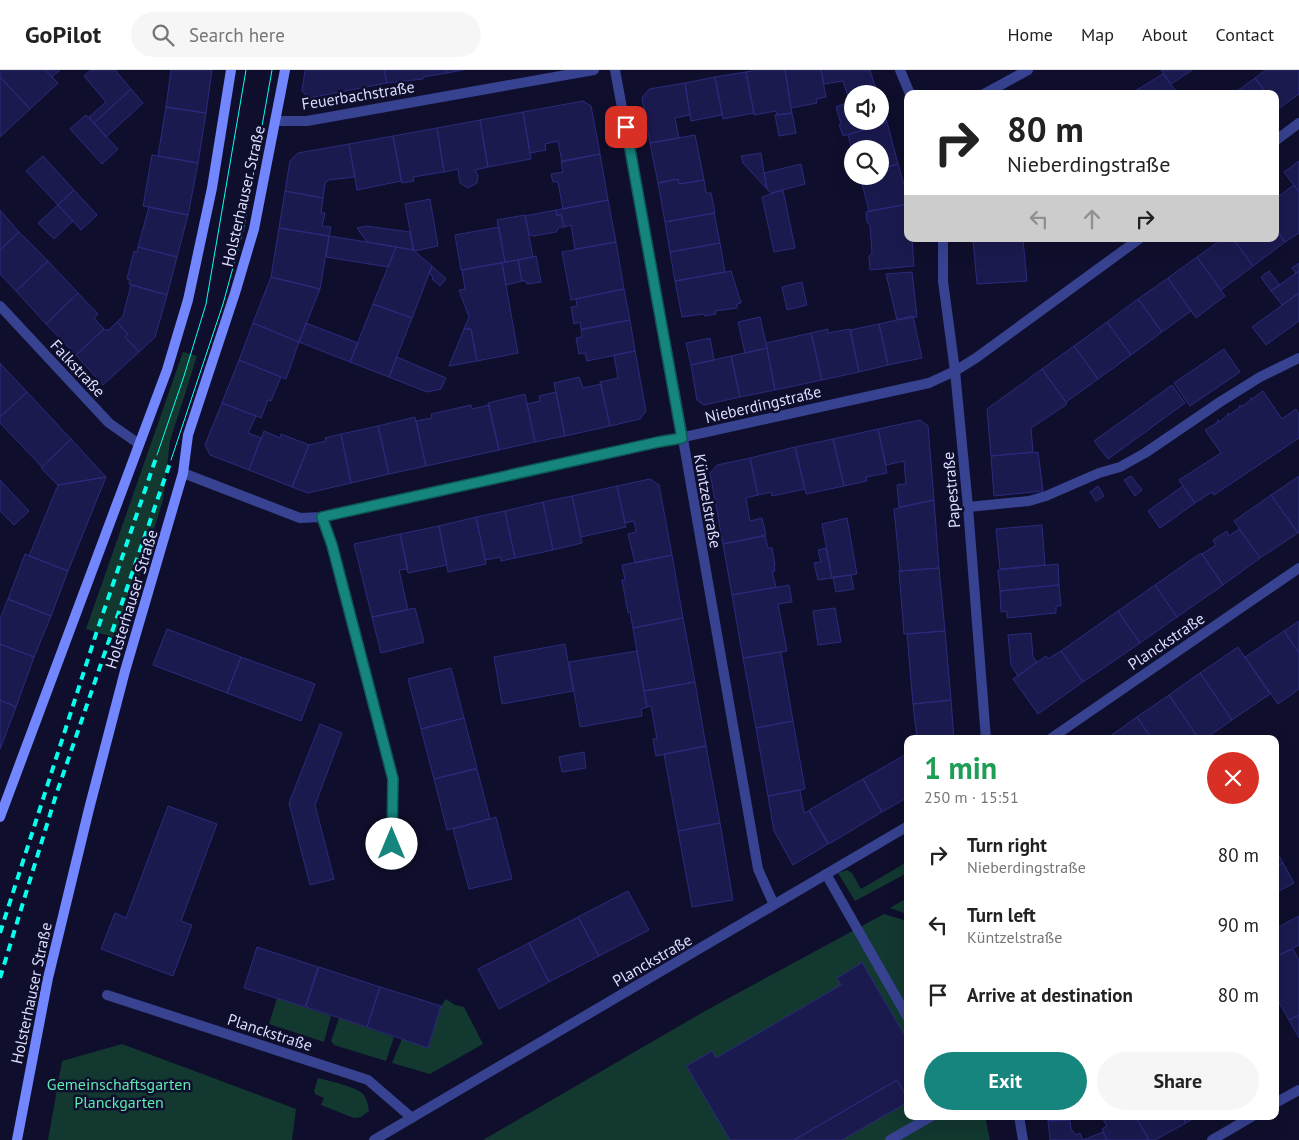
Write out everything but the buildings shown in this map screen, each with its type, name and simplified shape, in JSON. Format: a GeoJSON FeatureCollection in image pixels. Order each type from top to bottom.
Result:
{"type":"FeatureCollection","features":[{"type":"Feature","properties":{"kind":"main road","name":"Holsterhauser Straße"},"geometry":{"type":"LineString","coordinates":[[0,817],[167,370],[188,300],[212,188],[231,70]]}},
{"type":"Feature","properties":{"kind":"main road","name":"Holsterhauser Straße"},"geometry":{"type":"LineString","coordinates":[[17,1140],[48,978],[88,809],[125,671],[183,472],[188,435],[254,229],[285,70]]}},
{"type":"Feature","properties":{"kind":"street","name":"Feuerbachstraße"},"geometry":{"type":"LineString","coordinates":[[275,121],[307,121],[594,70]]}},
{"type":"Feature","properties":{"kind":"street","name":"Küntzelstraße"},"geometry":{"type":"LineString","coordinates":[[616,70],[758,869],[774,905]]}},
{"type":"Feature","properties":{"kind":"street"},"geometry":{"type":"LineString","coordinates":[[900,70],[908,90]]}},
{"type":"Feature","properties":{"kind":"street"},"geometry":{"type":"LineString","coordinates":[[991,90],[1028,70]]}},
{"type":"Feature","properties":{"kind":"street"},"geometry":{"type":"LineString","coordinates":[[1279,138],[1299,124]]}},
{"type":"Feature","properties":{"kind":"street","name":"Papestraße"},"geometry":{"type":"LineString","coordinates":[[942,242],[943,281],[955,371],[968,507],[986,735]]}},
{"type":"Feature","properties":{"kind":"street","name":"Nieberdingstraße"},"geometry":{"type":"LineString","coordinates":[[183,472],[300,518],[322,517],[929,383],[955,371],[1028,321],[1135,242]]}},
{"type":"Feature","properties":{"kind":"street","name":"Falkstraße"},"geometry":{"type":"LineString","coordinates":[[0,306],[109,423],[139,444]]}},
{"type":"Feature","properties":{"kind":"street"},"geometry":{"type":"LineString","coordinates":[[968,507],[1029,501],[1046,496],[1099,473],[1120,467],[1145,453],[1260,377],[1299,358]]}},
{"type":"Feature","properties":{"kind":"street"},"geometry":{"type":"LineString","coordinates":[[322,517],[332,545],[393,779],[392,844]]}},
{"type":"Feature","properties":{"kind":"street","name":"Planckstraße"},"geometry":{"type":"LineString","coordinates":[[1056,735],[1299,568]]}},
{"type":"Feature","properties":{"kind":"street","name":"Planckstraße"},"geometry":{"type":"LineString","coordinates":[[374,1140],[904,828]]}},
{"type":"Feature","properties":{"kind":"street"},"geometry":{"type":"LineString","coordinates":[[826,874],[904,1011]]}},
{"type":"Feature","properties":{"kind":"street","name":"Planckstraße"},"geometry":{"type":"LineString","coordinates":[[108,995],[368,1080],[412,1118]]}},
{"type":"Feature","properties":{"kind":"street"},"geometry":{"type":"LineString","coordinates":[[1279,1102],[1299,1090]]}},
{"type":"Feature","properties":{"kind":"street"},"geometry":{"type":"LineString","coordinates":[[890,1140],[925,1120]]}},
{"type":"Feature","properties":{"kind":"street"},"geometry":{"type":"LineString","coordinates":[[1020,1120],[1023,1140]]}},
{"type":"Feature","properties":{"kind":"street"},"geometry":{"type":"LineString","coordinates":[[1212,1140],[1246,1120]]}},
{"type":"Feature","properties":{"kind":"green space"},"geometry":{"type":"Polygon","coordinates":[[[183,352],[197,356],[170,441],[163,500],[120,639],[86,629],[183,352]]]}},
{"type":"Feature","properties":{"kind":"green space"},"geometry":{"type":"Polygon","coordinates":[[[904,864],[904,875],[855,901],[838,873],[847,870],[852,873],[861,889],[904,864]]]}},
{"type":"Feature","properties":{"kind":"green space"},"geometry":{"type":"Polygon","coordinates":[[[904,900],[904,913],[890,908],[904,900]]]}},
{"type":"Feature","properties":{"kind":"green space"},"geometry":{"type":"Polygon","coordinates":[[[884,914],[904,920],[904,1120],[986,1120],[990,1140],[483,1140],[705,1011],[884,914]]]}},
{"type":"Feature","properties":{"kind":"green space"},"geometry":{"type":"Polygon","coordinates":[[[277,998],[331,1016],[324,1042],[269,1024],[277,998]]]}},
{"type":"Feature","properties":{"kind":"green space"},"geometry":{"type":"Polygon","coordinates":[[[446,999],[455,1005],[464,1007],[483,1044],[430,1074],[392,1063],[402,1039],[428,1047],[441,1006],[446,999]]]}},
{"type":"Feature","properties":{"kind":"green space"},"geometry":{"type":"Polygon","coordinates":[[[339,1018],[394,1037],[386,1061],[334,1045],[331,1041],[339,1018]]]}},
{"type":"Feature","properties":{"kind":"green space","name":"Gemeinschaftsgarten Planckgarten"},"geometry":{"type":"Polygon","coordinates":[[[122,1044],[296,1109],[292,1140],[48,1140],[62,1061],[122,1044]]]}},
{"type":"Feature","properties":{"kind":"green space"},"geometry":{"type":"Polygon","coordinates":[[[318,1078],[361,1092],[366,1098],[369,1111],[361,1117],[354,1118],[321,1105],[324,1098],[315,1094],[314,1091],[318,1078]]]}},
{"type":"Feature","properties":{"kind":"tram line"},"geometry":{"type":"LineString","coordinates":[[157,455],[206,304],[246,70]]}},
{"type":"Feature","properties":{"kind":"tram line"},"geometry":{"type":"LineString","coordinates":[[171,460],[223,304],[244,227],[272,70]]}},
{"type":"Feature","properties":{"kind":"railway"},"geometry":{"type":"LineString","coordinates":[[0,933],[96,634],[157,455]]}},
{"type":"Feature","properties":{"kind":"railway"},"geometry":{"type":"LineString","coordinates":[[0,978],[56,795],[171,460]]}},
{"type":"Feature","properties":{"kind":"route"},"geometry":{"type":"LineString","coordinates":[[392,844],[393,779],[332,545],[322,517],[682,438],[626,127]]}}]}
